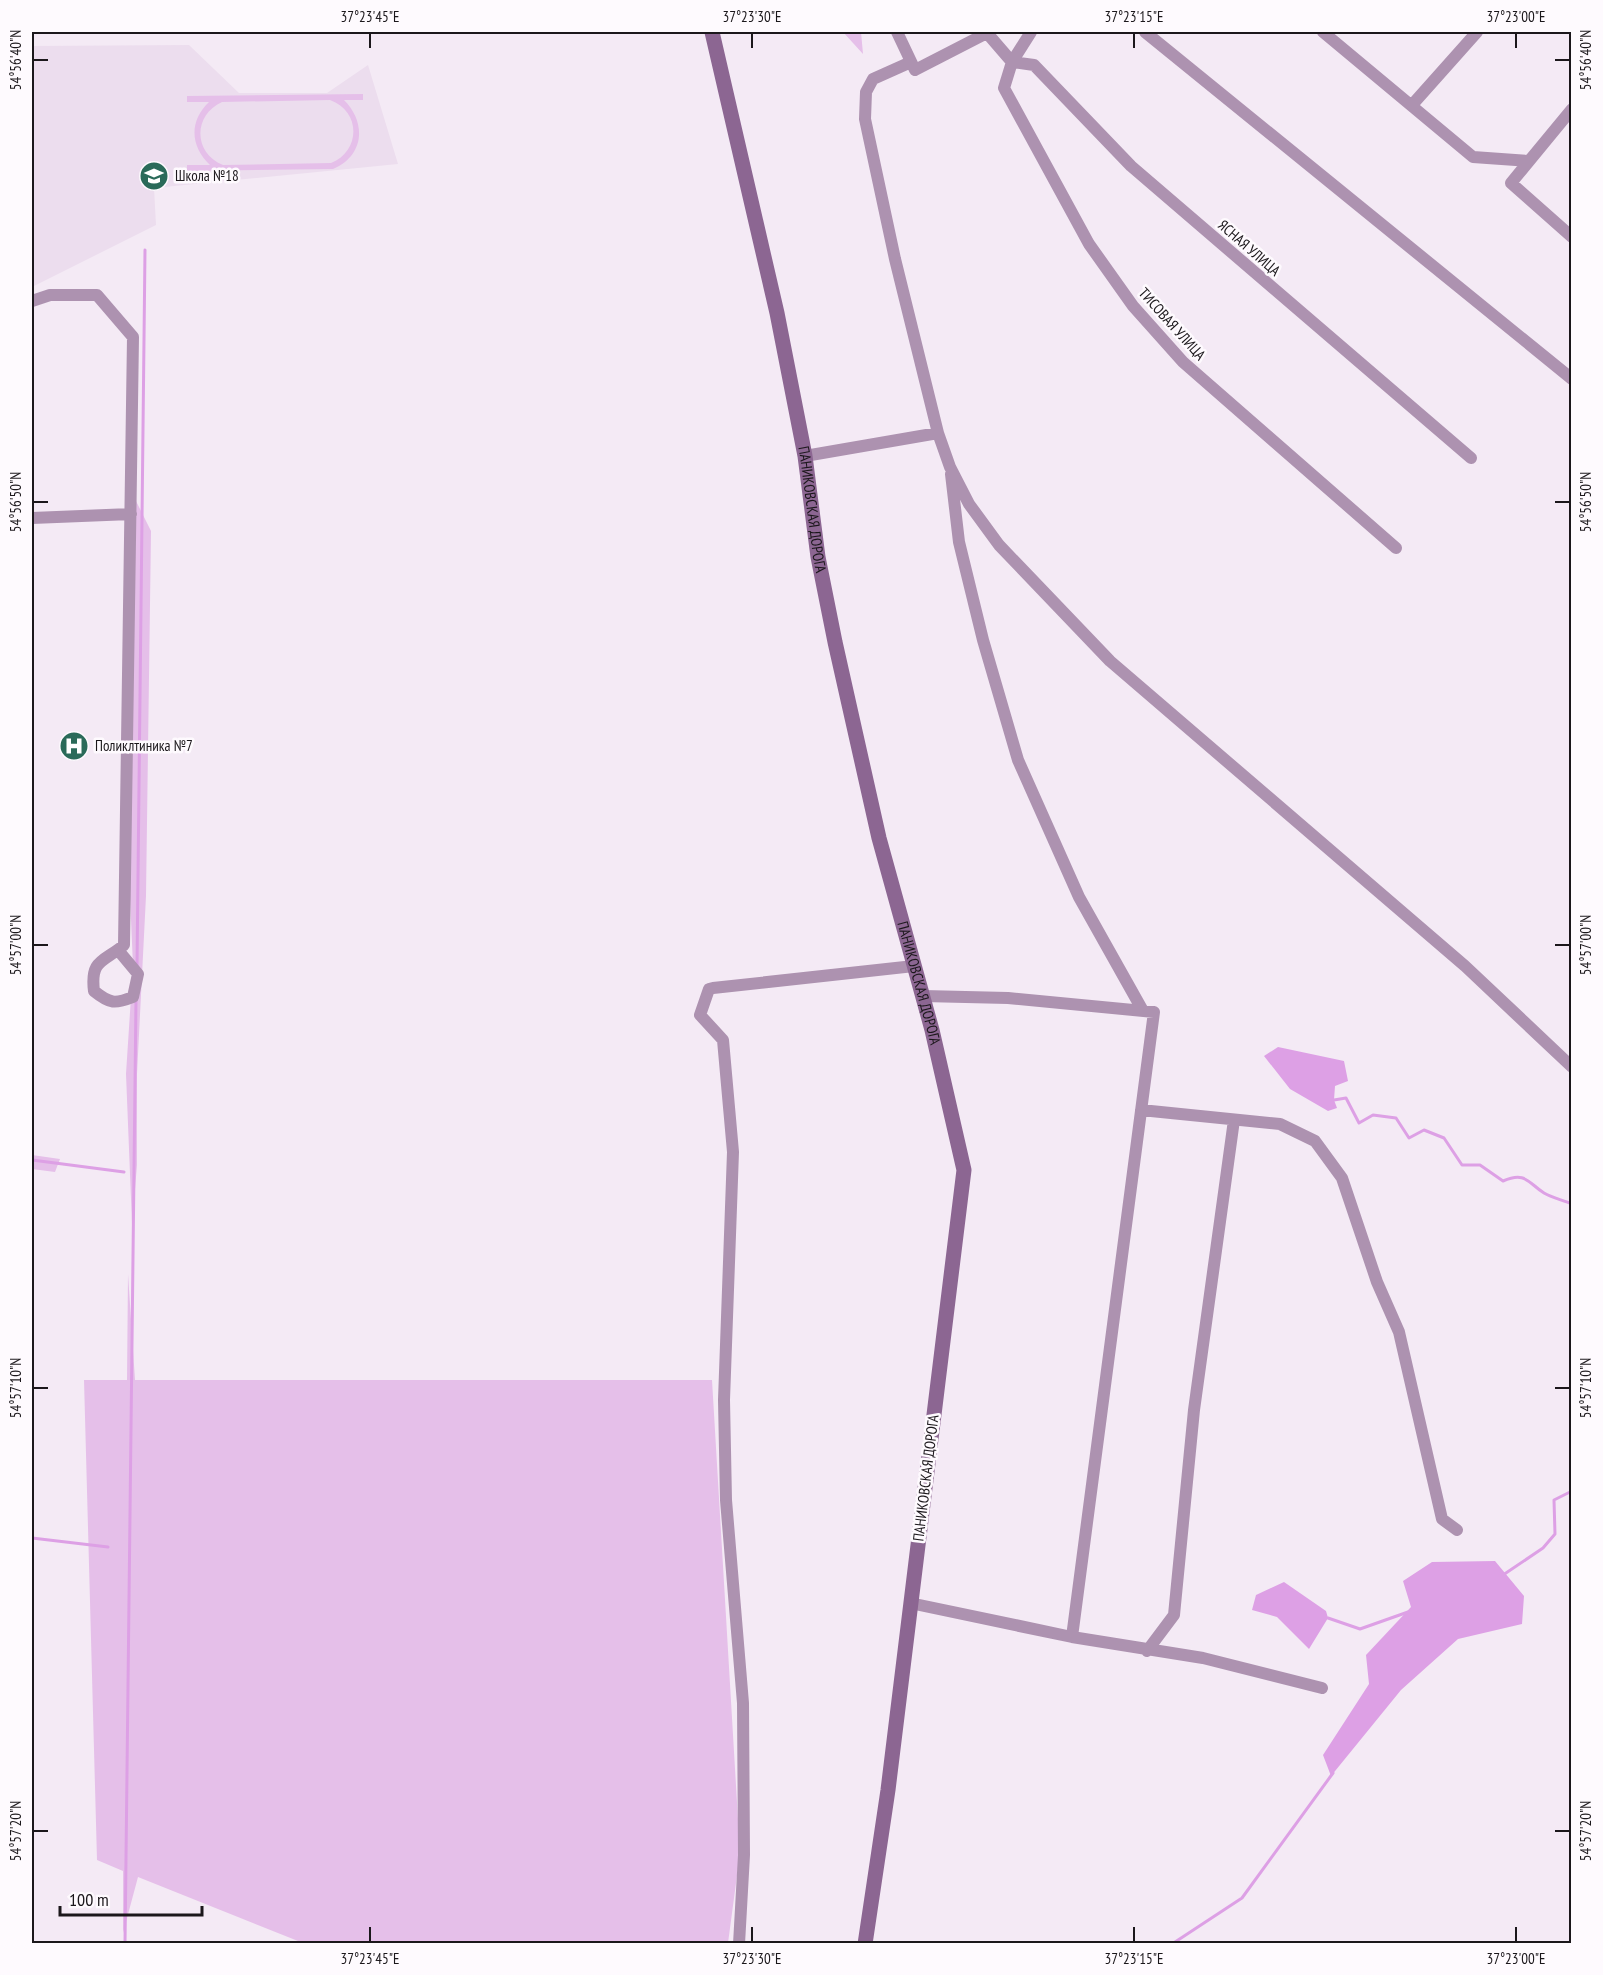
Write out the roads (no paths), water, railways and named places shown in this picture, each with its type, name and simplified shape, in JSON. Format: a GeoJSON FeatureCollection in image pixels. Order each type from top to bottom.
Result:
{"type":"FeatureCollection","features":[{"type":"Feature","properties":{"kind":"street","name":"ПАНИКОВСКАЯ ДОРОГА"},"geometry":{"type":"LineString","coordinates":[[712,32],[777,313],[805,456],[818,557],[830,623],[879,838],[923,996],[964,1170],[951,1291],[888,1790],[865,1944]]}},
{"type":"Feature","properties":{"kind":"street"},"geometry":{"type":"LineString","coordinates":[[897,32],[915,70],[987,33],[1012,62]]}},
{"type":"Feature","properties":{"kind":"street","name":"ТИСОВАЯ УЛИЦА"},"geometry":{"type":"LineString","coordinates":[[1031,32],[1012,62],[1004,88],[1089,244],[1134,306],[1183,362],[1396,548]]}},
{"type":"Feature","properties":{"kind":"street"},"geometry":{"type":"LineString","coordinates":[[1145,32],[1572,379]]}},
{"type":"Feature","properties":{"kind":"street"},"geometry":{"type":"LineString","coordinates":[[1323,32],[1473,157],[1528,161]]}},
{"type":"Feature","properties":{"kind":"street"},"geometry":{"type":"LineString","coordinates":[[1412,105],[1477,32]]}},
{"type":"Feature","properties":{"kind":"street"},"geometry":{"type":"LineString","coordinates":[[911,62],[873,80],[866,92],[865,119],[895,259],[938,433],[950,467],[969,504],[999,545],[1110,661],[1465,966],[1572,1067]]}},
{"type":"Feature","properties":{"kind":"street","name":"ЯСНАЯ УЛИЦА"},"geometry":{"type":"LineString","coordinates":[[1012,62],[1034,65],[1131,166],[1471,458]]}},
{"type":"Feature","properties":{"kind":"street"},"geometry":{"type":"LineString","coordinates":[[1572,109],[1511,183],[1572,237]]}},
{"type":"Feature","properties":{"kind":"street"},"geometry":{"type":"LineString","coordinates":[[32,301],[50,295],[97,295],[133,336],[124,945],[99,962],[92,976],[94,991],[107,1002],[121,1002],[133,997],[136,985],[138,974],[118,950]]}},
{"type":"Feature","properties":{"kind":"street"},"geometry":{"type":"LineString","coordinates":[[805,456],[938,433]]}},
{"type":"Feature","properties":{"kind":"street"},"geometry":{"type":"LineString","coordinates":[[950,467],[959,542],[983,640],[1018,760],[1079,897],[1143,1011]]}},
{"type":"Feature","properties":{"kind":"street"},"geometry":{"type":"LineString","coordinates":[[35,518],[131,514]]}},
{"type":"Feature","properties":{"kind":"street"},"geometry":{"type":"LineString","coordinates":[[739,1944],[744,1855],[743,1703],[726,1500],[724,1400],[733,1152],[723,1040],[700,1015],[709,989],[914,966]]}},
{"type":"Feature","properties":{"kind":"street"},"geometry":{"type":"LineString","coordinates":[[923,996],[1008,998],[1154,1012],[1072,1637]]}},
{"type":"Feature","properties":{"kind":"street"},"geometry":{"type":"LineString","coordinates":[[1141,1110],[1280,1124],[1315,1141],[1342,1178],[1377,1282],[1399,1332],[1442,1519],[1457,1530]]}},
{"type":"Feature","properties":{"kind":"street"},"geometry":{"type":"LineString","coordinates":[[1147,1650],[1174,1615],[1194,1410],[1234,1120]]}},
{"type":"Feature","properties":{"kind":"street"},"geometry":{"type":"LineString","coordinates":[[910,1603],[1072,1637],[1203,1658],[1322,1688]]}},
{"type":"Feature","properties":{"kind":"waterway"},"geometry":{"type":"LineString","coordinates":[[137,966],[145,250]]}},
{"type":"Feature","properties":{"kind":"waterway"},"geometry":{"type":"LineString","coordinates":[[125,1944],[136,999]]}},
{"type":"Feature","properties":{"kind":"waterway"},"geometry":{"type":"LineString","coordinates":[[1334,1100],[1346,1098],[1359,1123],[1373,1115],[1396,1118],[1409,1138],[1424,1130],[1444,1138],[1462,1165],[1480,1165],[1503,1181],[1522,1178],[1547,1195],[1572,1204]]}},
{"type":"Feature","properties":{"kind":"waterway"},"geometry":{"type":"LineString","coordinates":[[32,1160],[124,1172]]}},
{"type":"Feature","properties":{"kind":"waterway"},"geometry":{"type":"LineString","coordinates":[[1503,1575],[1543,1548],[1555,1534],[1554,1500],[1572,1491]]}},
{"type":"Feature","properties":{"kind":"waterway"},"geometry":{"type":"LineString","coordinates":[[32,1538],[108,1547]]}},
{"type":"Feature","properties":{"kind":"waterway"},"geometry":{"type":"LineString","coordinates":[[1328,1618],[1360,1629],[1408,1612]]}},
{"type":"Feature","properties":{"kind":"waterway"},"geometry":{"type":"LineString","coordinates":[[1172,1944],[1242,1898],[1333,1773]]}},
{"type":"Feature","properties":{"kind":"place","name":"Школа №18"},"geometry":{"type":"Point","coordinates":[154,176]}},
{"type":"Feature","properties":{"kind":"place","name":"Поликлтиника №7"},"geometry":{"type":"Point","coordinates":[74,746]}}]}
